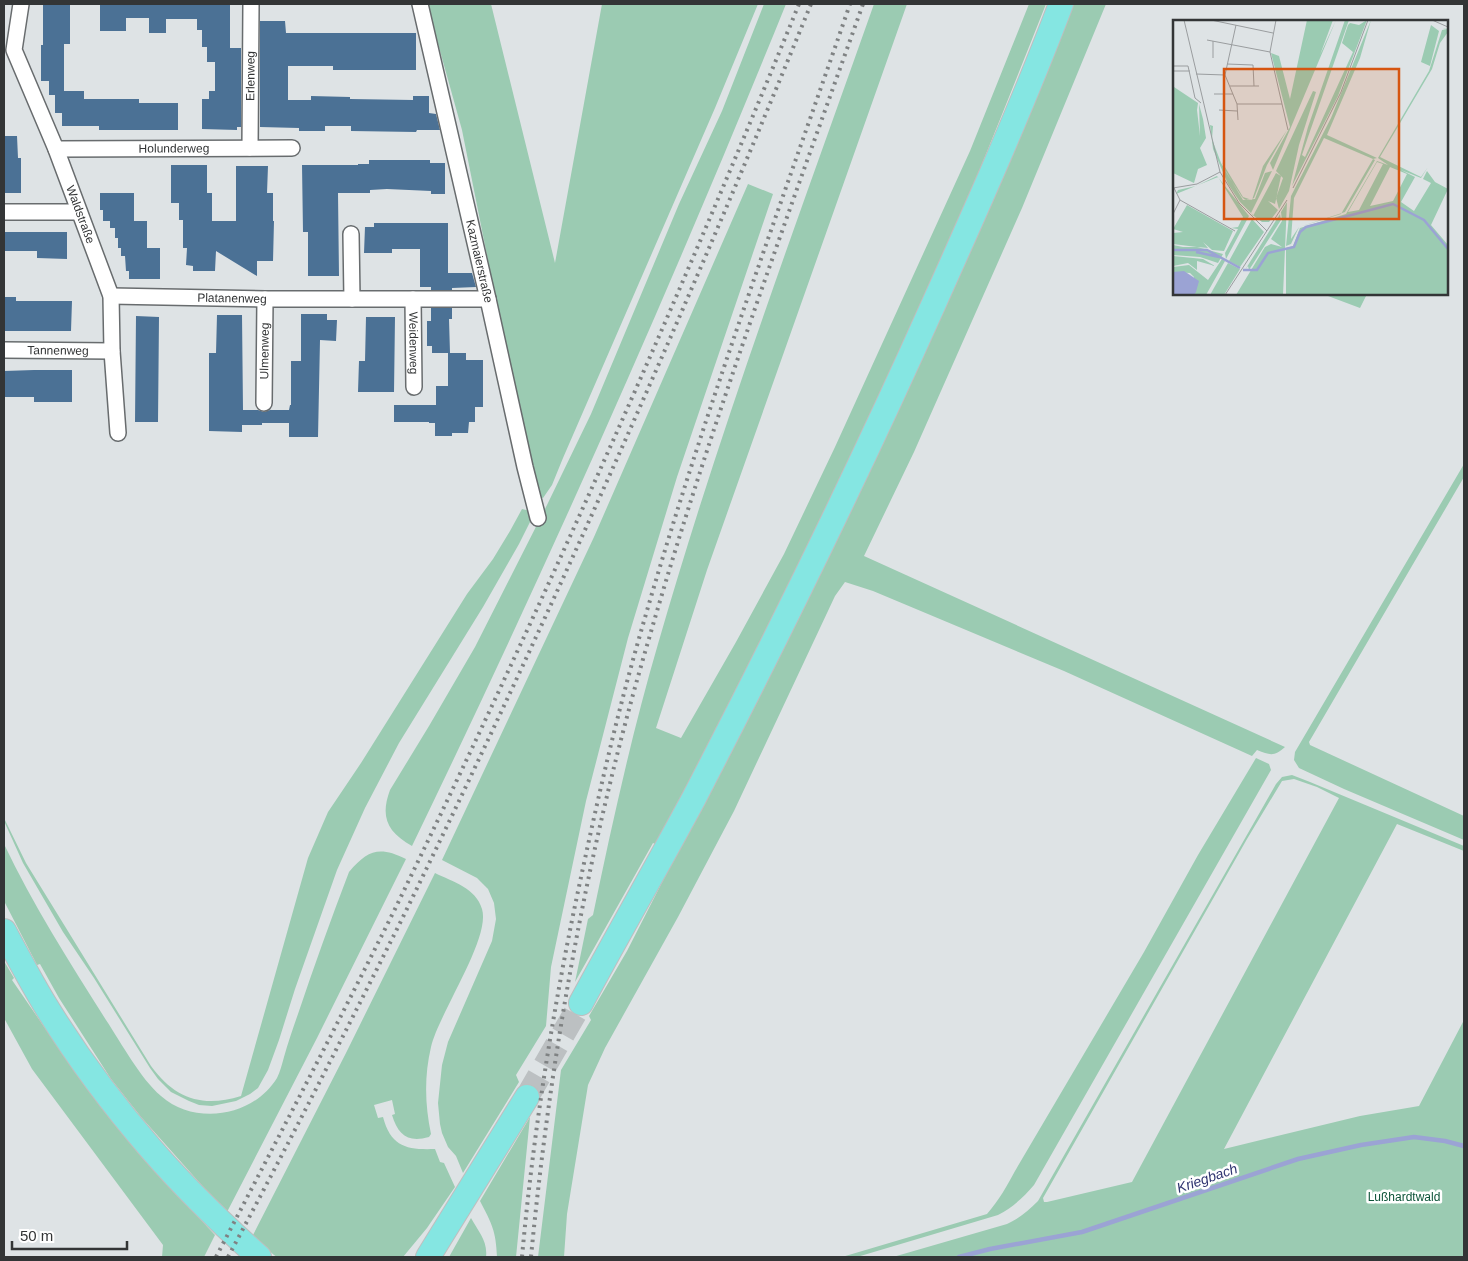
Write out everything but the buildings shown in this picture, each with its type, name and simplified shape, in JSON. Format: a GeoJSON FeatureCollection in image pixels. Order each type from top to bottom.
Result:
{"type":"FeatureCollection","features":[{"type":"Feature","properties":{"kind":"main road"},"geometry":{"type":"LineString","coordinates":[[581,1003],[696,792],[758,672],[849,487],[887,408],[983,195],[1062,4]]}},
{"type":"Feature","properties":{"kind":"main road"},"geometry":{"type":"LineString","coordinates":[[4,931],[50,1012],[80,1058],[133,1128],[207,1209],[259,1257]]}},
{"type":"Feature","properties":{"kind":"main road"},"geometry":{"type":"LineString","coordinates":[[428,1257],[527,1097]]}},
{"type":"Feature","properties":{"kind":"street","name":"Waldstraße"},"geometry":{"type":"LineString","coordinates":[[21,4],[9,50],[56,149],[111,296],[112,351],[118,433]]}},
{"type":"Feature","properties":{"kind":"street","name":"Erlenweg"},"geometry":{"type":"LineString","coordinates":[[250,148],[252,4]]}},
{"type":"Feature","properties":{"kind":"street","name":"Kazmaierstraße"},"geometry":{"type":"LineString","coordinates":[[420,4],[488,299],[524,467],[538,518]]}},
{"type":"Feature","properties":{"kind":"street","name":"Holunderweg"},"geometry":{"type":"LineString","coordinates":[[56,149],[292,148]]}},
{"type":"Feature","properties":{"kind":"street"},"geometry":{"type":"LineString","coordinates":[[4,212],[79,212]]}},
{"type":"Feature","properties":{"kind":"street"},"geometry":{"type":"LineString","coordinates":[[351,234],[352,299]]}},
{"type":"Feature","properties":{"kind":"street","name":"Platanenweg"},"geometry":{"type":"LineString","coordinates":[[111,296],[265,299],[488,299]]}},
{"type":"Feature","properties":{"kind":"street","name":"Ulmenweg"},"geometry":{"type":"LineString","coordinates":[[264,403],[265,299]]}},
{"type":"Feature","properties":{"kind":"street","name":"Weidenweg"},"geometry":{"type":"LineString","coordinates":[[413,299],[414,387]]}},
{"type":"Feature","properties":{"kind":"street","name":"Tannenweg"},"geometry":{"type":"LineString","coordinates":[[4,350],[112,351]]}},
{"type":"Feature","properties":{"kind":"green space"},"geometry":{"type":"Polygon","coordinates":[[[427,4],[491,4],[555,263],[602,4],[758,4],[552,485],[543,498],[535,496],[462,130],[427,4]]]}},
{"type":"Feature","properties":{"kind":"green space"},"geometry":{"type":"Polygon","coordinates":[[[764,4],[786,4],[698,216],[606,428],[511,638],[412,846],[403,841],[391,829],[388,823],[386,808],[390,790],[475,647],[591,414],[679,204],[722,111],[764,4]]]}},
{"type":"Feature","properties":{"kind":"green space"},"geometry":{"type":"Polygon","coordinates":[[[874,4],[907,4],[707,570],[656,728],[681,738],[784,554],[835,447],[970,151],[1029,4],[1046,4],[944,255],[853,460],[771,626],[657,845],[653,843],[575,982],[588,919],[593,915],[631,745],[682,563],[761,322],[874,4]]]}},
{"type":"Feature","properties":{"kind":"green space"},"geometry":{"type":"Polygon","coordinates":[[[1069,4],[1106,4],[1022,208],[914,452],[864,556],[1285,747],[1275,754],[1257,750],[1252,756],[1064,671],[873,591],[845,582],[835,596],[734,811],[605,1048],[588,1085],[567,1214],[564,1257],[538,1257],[561,1070],[591,1020],[589,1016],[627,951],[675,857],[1069,4]]]}},
{"type":"Feature","properties":{"kind":"green space"},"geometry":{"type":"Polygon","coordinates":[[[748,184],[773,194],[677,477],[628,638],[586,801],[551,967],[546,1026],[516,1075],[519,1082],[463,1173],[456,1156],[448,1147],[440,1124],[438,1103],[442,1065],[448,1042],[492,941],[496,919],[494,903],[488,889],[477,878],[442,860],[594,537],[748,184]]]}},
{"type":"Feature","properties":{"kind":"green space"},"geometry":{"type":"Polygon","coordinates":[[[1328,295],[1366,295],[1360,308],[1328,295]]]}},
{"type":"Feature","properties":{"kind":"green space"},"geometry":{"type":"Polygon","coordinates":[[[1464,464],[1464,477],[1309,742],[1310,745],[1464,816],[1464,840],[1299,768],[1294,760],[1295,752],[1464,464]]]}},
{"type":"Feature","properties":{"kind":"green space"},"geometry":{"type":"Polygon","coordinates":[[[522,509],[530,511],[532,518],[519,544],[483,607],[399,743],[365,808],[337,870],[279,1040],[268,1070],[258,1088],[236,1101],[212,1106],[199,1105],[171,1092],[150,1068],[63,932],[23,863],[4,818],[26,863],[151,1066],[160,1077],[180,1093],[191,1098],[214,1101],[241,1096],[308,858],[328,812],[467,594],[493,559],[522,509]]]}},
{"type":"Feature","properties":{"kind":"green space"},"geometry":{"type":"Polygon","coordinates":[[[1256,758],[1269,764],[1271,770],[1034,1185],[1017,1202],[998,1215],[857,1257],[842,1257],[987,1214],[1006,1188],[1256,758]]]}},
{"type":"Feature","properties":{"kind":"green space","name":"Lußhardtwald"},"geometry":{"type":"Polygon","coordinates":[[[1292,775],[1310,782],[1464,846],[1464,851],[1397,824],[1224,1149],[1360,1116],[1419,1106],[1464,1020],[1464,1257],[893,1257],[1007,1224],[1024,1214],[1038,1201],[1276,784],[1282,777],[1292,775]],[[1294,779],[1282,781],[1247,839],[1043,1198],[1044,1202],[1132,1182],[1339,798],[1317,787],[1294,779]]]}},
{"type":"Feature","properties":{"kind":"green space"},"geometry":{"type":"Polygon","coordinates":[[[4,844],[52,934],[92,999],[146,1080],[161,1096],[175,1105],[190,1111],[206,1114],[223,1113],[239,1109],[267,1091],[277,1078],[310,978],[349,872],[362,859],[374,852],[388,852],[406,859],[317,1038],[227,1212],[141,1117],[111,1079],[59,998],[40,964],[37,965],[4,901],[4,844]]]}},
{"type":"Feature","properties":{"kind":"green space"},"geometry":{"type":"Polygon","coordinates":[[[435,873],[463,886],[479,902],[482,909],[483,922],[472,956],[436,1032],[431,1047],[426,1091],[431,1134],[429,1137],[422,1139],[405,1136],[394,1122],[392,1115],[395,1114],[392,1100],[374,1105],[378,1118],[383,1117],[386,1127],[396,1141],[416,1149],[435,1149],[440,1162],[444,1163],[455,1187],[427,1228],[403,1257],[277,1257],[231,1215],[253,1235],[435,873]]]}},
{"type":"Feature","properties":{"kind":"green space"},"geometry":{"type":"Polygon","coordinates":[[[4,961],[14,978],[12,980],[71,1066],[139,1154],[215,1235],[204,1257],[162,1257],[163,1245],[32,1069],[4,1018],[4,961]]]}},
{"type":"Feature","properties":{"kind":"green space"},"geometry":{"type":"Polygon","coordinates":[[[530,1117],[516,1257],[497,1257],[493,1228],[480,1201],[530,1117]]]}},
{"type":"Feature","properties":{"kind":"green space"},"geometry":{"type":"Polygon","coordinates":[[[471,1218],[484,1241],[486,1257],[449,1257],[471,1218]]]}},
{"type":"Feature","properties":{"kind":"waterway","name":"Kriegbach"},"geometry":{"type":"LineString","coordinates":[[959,1257],[990,1249],[1082,1232],[1298,1159],[1361,1145],[1414,1137],[1445,1141],[1464,1146]]}},
{"type":"Feature","properties":{"kind":"tunnel"},"geometry":{"type":"LineString","coordinates":[[527,1097],[581,1003]]}},
{"type":"Feature","properties":{"kind":"railway"},"geometry":{"type":"LineString","coordinates":[[216,1257],[394,911],[501,687],[654,347],[799,4]]}},
{"type":"Feature","properties":{"kind":"railway"},"geometry":{"type":"LineString","coordinates":[[228,1257],[317,1088],[403,917],[511,692],[665,350],[811,4]]}},
{"type":"Feature","properties":{"kind":"railway"},"geometry":{"type":"LineString","coordinates":[[522,1257],[544,1076],[559,986],[591,832],[621,705],[662,561],[713,401],[850,4]]}},
{"type":"Feature","properties":{"kind":"railway"},"geometry":{"type":"LineString","coordinates":[[531,1257],[549,1101],[561,1024],[590,870],[627,717],[672,561],[723,401],[863,4]]}}]}
